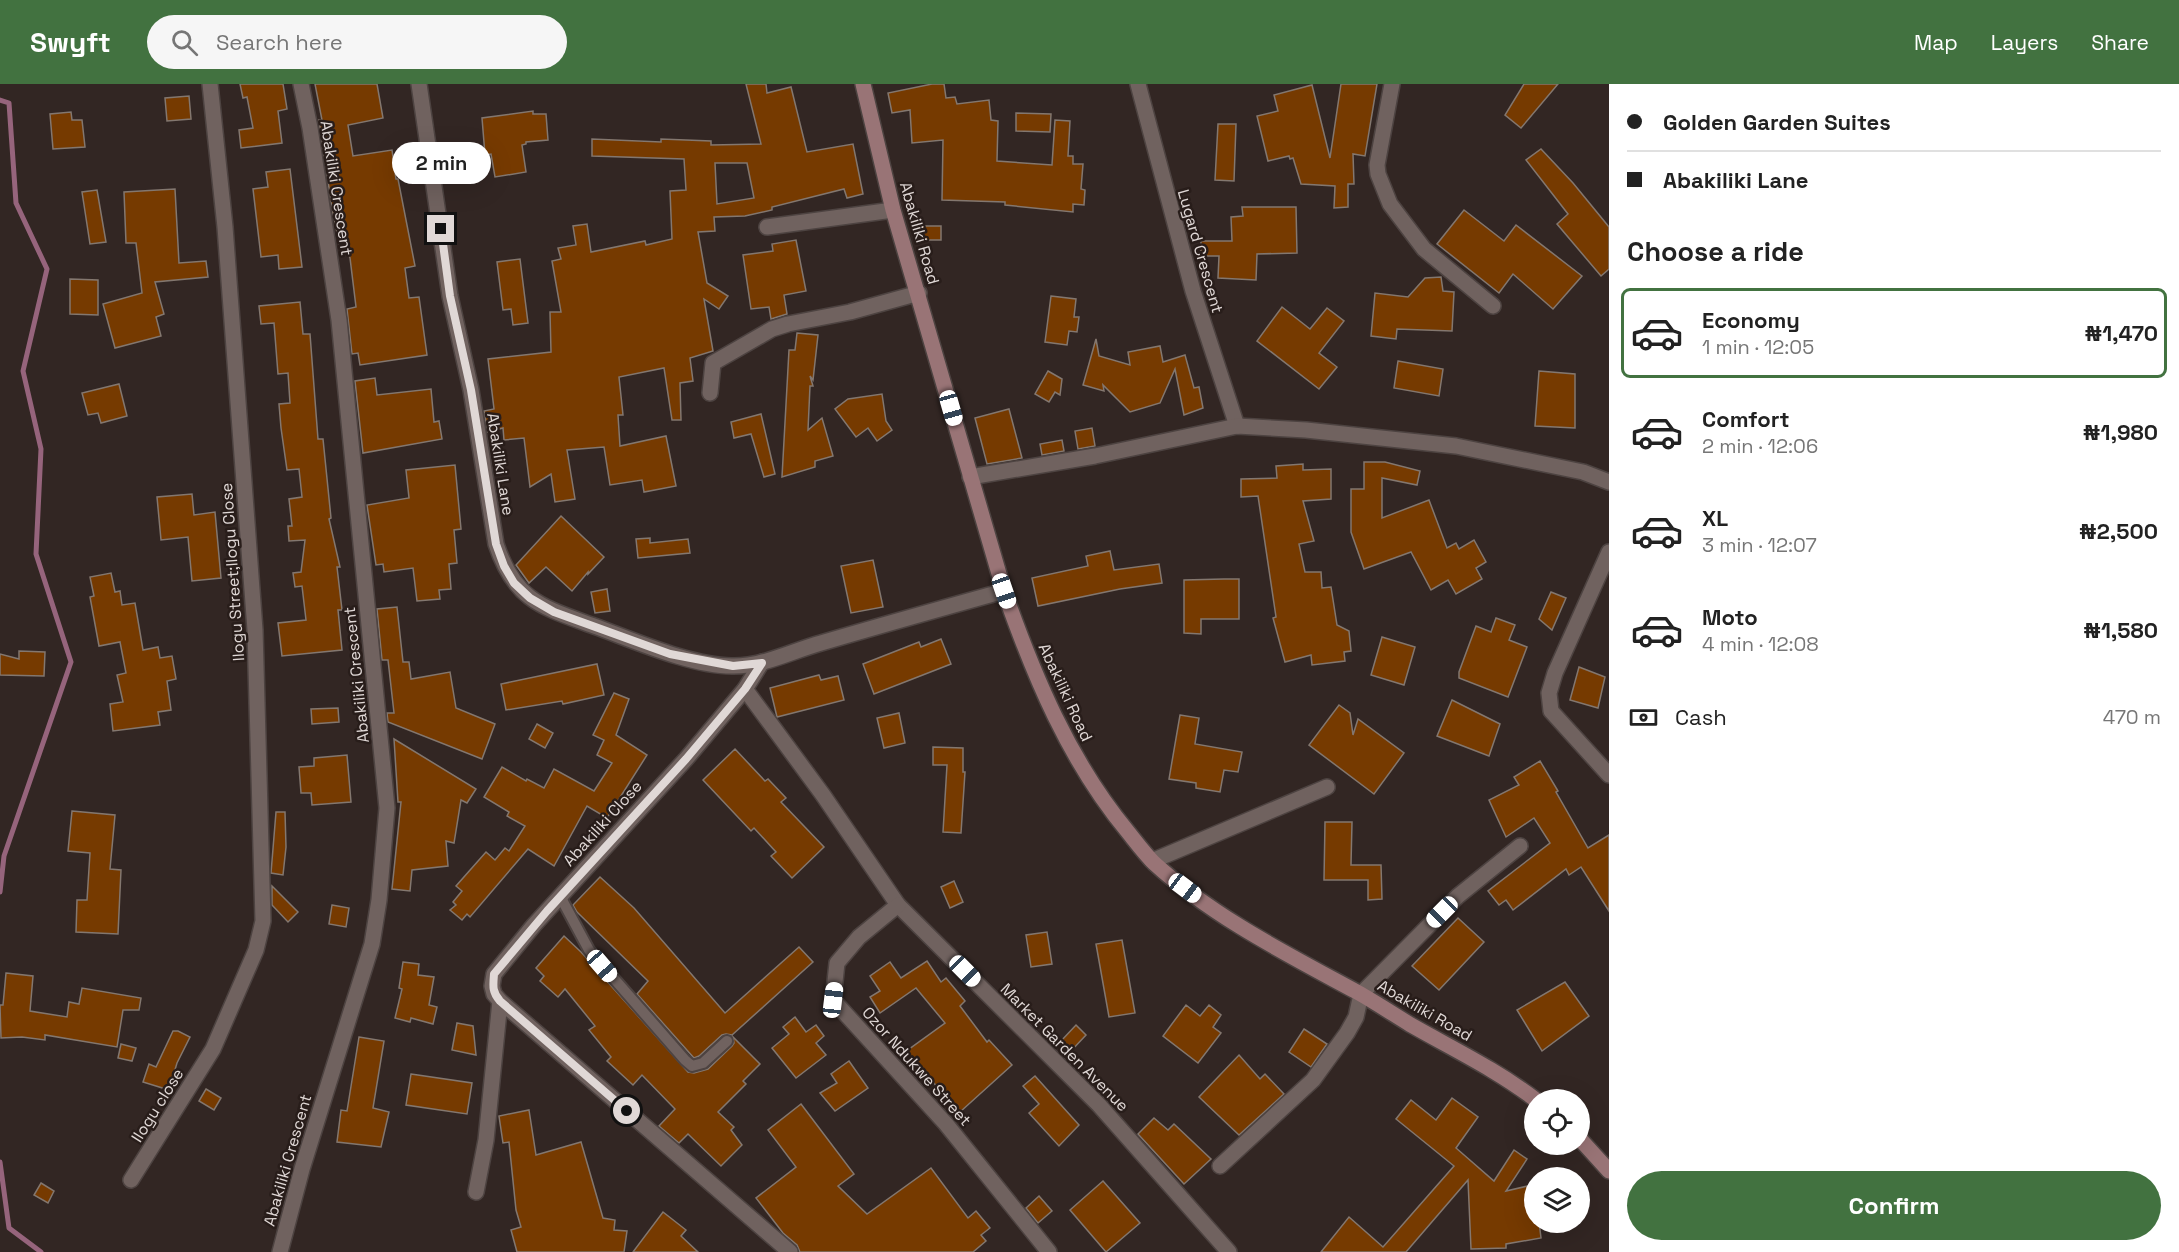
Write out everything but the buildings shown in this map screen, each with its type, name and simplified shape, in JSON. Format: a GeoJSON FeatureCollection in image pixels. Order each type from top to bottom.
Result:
{"type":"FeatureCollection","features":[{"type":"Feature","properties":{"kind":"main road","name":"Abakiliki Road"},"geometry":{"type":"LineString","coordinates":[[863,84],[893,210],[1004,591],[1023,644],[1071,748],[1091,782],[1152,861],[1201,900],[1242,928],[1483,1064],[1524,1092]]}},
{"type":"Feature","properties":{"kind":"main road"},"geometry":{"type":"LineString","coordinates":[[1590,1150],[1609,1171]]}},
{"type":"Feature","properties":{"kind":"street","name":"Ilogu Street;Ilogu Close"},"geometry":{"type":"LineString","coordinates":[[210,84],[225,227],[255,630],[264,906],[256,950],[213,1049]]}},
{"type":"Feature","properties":{"kind":"street","name":"Abakiliki Crescent"},"geometry":{"type":"LineString","coordinates":[[280,1252],[302,1169],[372,944],[379,900],[387,808],[339,320],[312,140],[301,84]]}},
{"type":"Feature","properties":{"kind":"street","name":"Abakiliki Lane"},"geometry":{"type":"LineString","coordinates":[[419,84],[450,296],[471,390],[496,544],[504,566],[514,583],[530,598],[554,612],[670,654],[733,666],[762,663],[819,644],[1004,591]]}},
{"type":"Feature","properties":{"kind":"street","name":"Lugard Crescent"},"geometry":{"type":"LineString","coordinates":[[1138,84],[1193,291],[1237,426]]}},
{"type":"Feature","properties":{"kind":"street"},"geometry":{"type":"LineString","coordinates":[[1392,84],[1377,165],[1378,174],[1390,204],[1424,249],[1493,306]]}},
{"type":"Feature","properties":{"kind":"street"},"geometry":{"type":"LineString","coordinates":[[766,227],[893,210]]}},
{"type":"Feature","properties":{"kind":"street"},"geometry":{"type":"LineString","coordinates":[[710,393],[713,363],[772,329],[850,312],[919,293]]}},
{"type":"Feature","properties":{"kind":"street"},"geometry":{"type":"LineString","coordinates":[[970,477],[1095,456],[1237,426],[1306,430],[1456,446],[1583,472],[1609,482]]}},
{"type":"Feature","properties":{"kind":"street"},"geometry":{"type":"LineString","coordinates":[[1609,552],[1555,673],[1549,702],[1551,711],[1609,775]]}},
{"type":"Feature","properties":{"kind":"street"},"geometry":{"type":"LineString","coordinates":[[745,689],[762,663]]}},
{"type":"Feature","properties":{"kind":"street","name":"Abakiliki Close"},"geometry":{"type":"LineString","coordinates":[[500,1001],[494,994],[492,986],[494,974],[560,896],[686,759],[745,689]]}},
{"type":"Feature","properties":{"kind":"street","name":"Market Garden Avenue"},"geometry":{"type":"LineString","coordinates":[[745,689],[823,795],[898,905],[1099,1105],[1229,1252]]}},
{"type":"Feature","properties":{"kind":"street"},"geometry":{"type":"LineString","coordinates":[[1152,861],[1327,787]]}},
{"type":"Feature","properties":{"kind":"street"},"geometry":{"type":"LineString","coordinates":[[1220,1166],[1313,1080],[1352,1025],[1361,994],[1458,896],[1520,846]]}},
{"type":"Feature","properties":{"kind":"street","name":"Ozor Ndukwe Street"},"geometry":{"type":"LineString","coordinates":[[898,905],[860,937],[837,963],[833,1000],[946,1124],[1049,1252]]}},
{"type":"Feature","properties":{"kind":"street"},"geometry":{"type":"LineString","coordinates":[[476,1192],[486,1140],[500,1001]]}},
{"type":"Feature","properties":{"kind":"street"},"geometry":{"type":"LineString","coordinates":[[500,1001],[790,1252]]}},
{"type":"Feature","properties":{"kind":"street","name":"Ilogu close"},"geometry":{"type":"LineString","coordinates":[[131,1180],[213,1049]]}},
{"type":"Feature","properties":{"kind":"lane"},"geometry":{"type":"LineString","coordinates":[[560,896],[589,950],[685,1060],[692,1066],[703,1063],[727,1041]]}},
{"type":"Feature","properties":{"kind":"waterway"},"geometry":{"type":"LineString","coordinates":[[0,100],[9,103],[16,203],[47,269],[23,371],[41,449],[36,554],[71,662],[4,856],[0,892]]}},
{"type":"Feature","properties":{"kind":"waterway"},"geometry":{"type":"LineString","coordinates":[[0,1162],[9,1228],[41,1252]]}},
{"type":"Feature","properties":{"kind":"route"},"geometry":{"type":"LineString","coordinates":[[441,229],[450,296],[471,390],[496,544],[504,566],[514,583],[530,598],[554,612],[670,654],[733,666],[762,663],[745,689],[686,759],[599,852],[494,974],[492,986],[494,994],[500,1001],[627,1111]]}}]}
